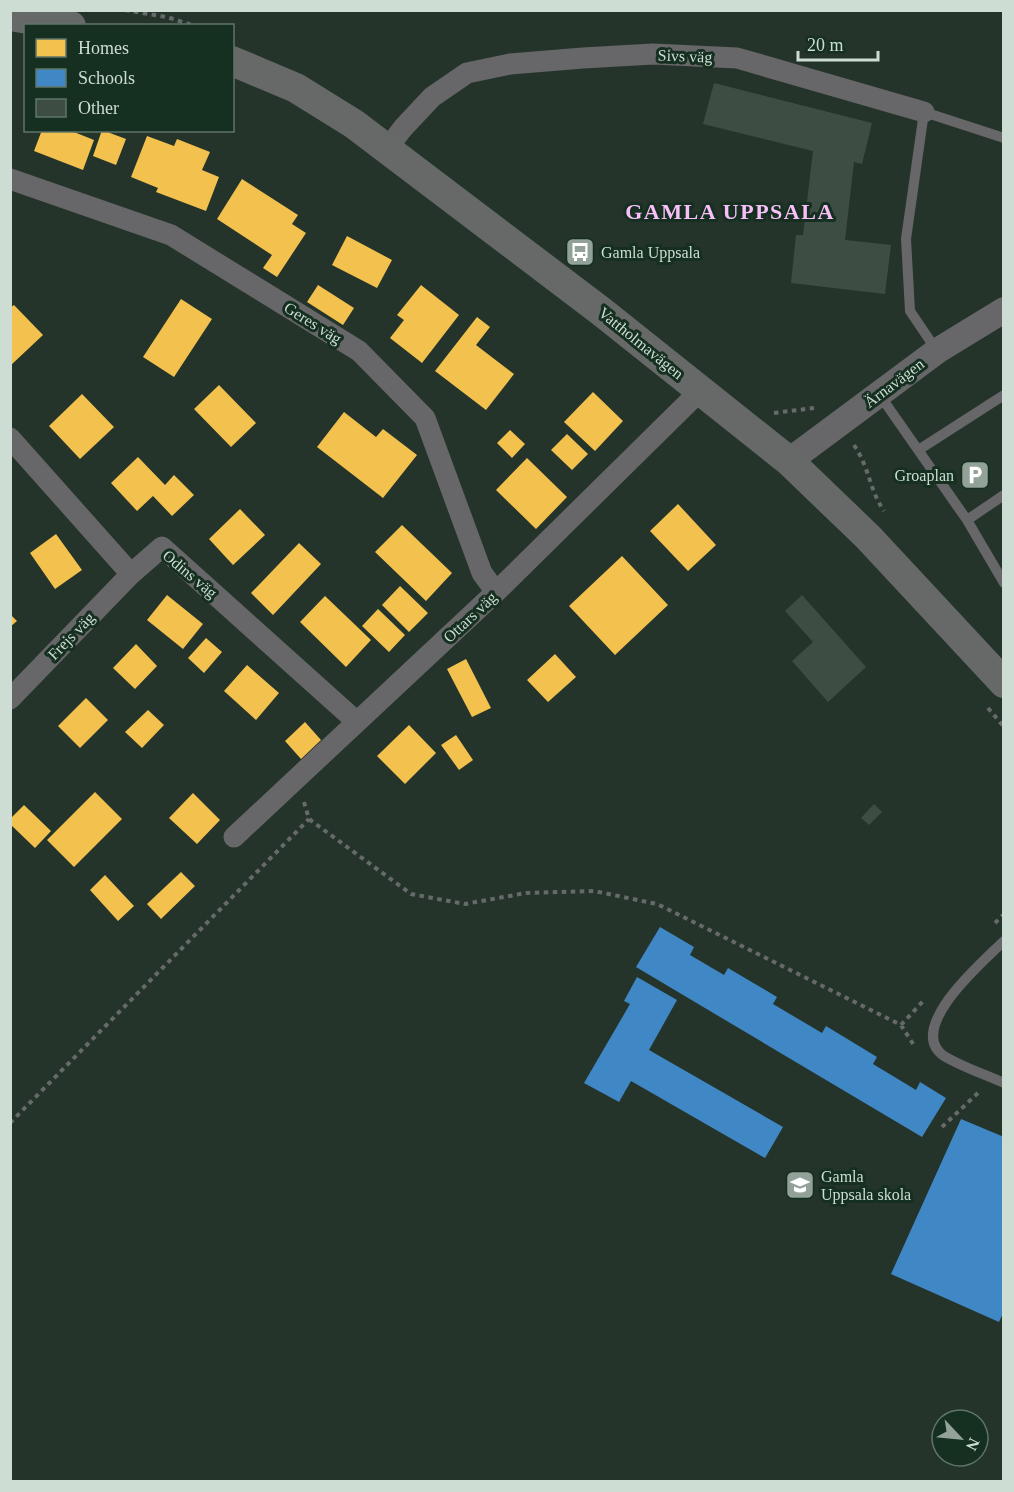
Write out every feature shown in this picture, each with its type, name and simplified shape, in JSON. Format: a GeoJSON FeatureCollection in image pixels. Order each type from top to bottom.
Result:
{"type":"FeatureCollection","features":[{"type":"Feature","properties":{"kind":"main road"},"geometry":{"type":"LineString","coordinates":[[10,16],[59,24]]}},
{"type":"Feature","properties":{"kind":"main road","name":"Vattholmavägen"},"geometry":{"type":"LineString","coordinates":[[234,63],[296,88],[354,124],[602,312],[789,461],[868,537],[1004,683]]}},
{"type":"Feature","properties":{"kind":"street","name":"Sivs väg"},"geometry":{"type":"LineString","coordinates":[[387,149],[432,97],[468,73],[510,64],[653,54],[737,58],[924,112]]}},
{"type":"Feature","properties":{"kind":"street","name":"Geres väg"},"geometry":{"type":"LineString","coordinates":[[10,178],[171,235],[359,351],[424,418],[482,573],[496,592]]}},
{"type":"Feature","properties":{"kind":"street","name":"Ärnavägen"},"geometry":{"type":"LineString","coordinates":[[789,461],[937,351],[1004,310]]}},
{"type":"Feature","properties":{"kind":"street","name":"Ottars väg"},"geometry":{"type":"LineString","coordinates":[[234,837],[496,592],[700,391]]}},
{"type":"Feature","properties":{"kind":"street"},"geometry":{"type":"LineString","coordinates":[[10,438],[131,574]]}},
{"type":"Feature","properties":{"kind":"street","name":"Odins väg"},"geometry":{"type":"LineString","coordinates":[[131,574],[162,547],[357,722]]}},
{"type":"Feature","properties":{"kind":"street","name":"Frejs väg"},"geometry":{"type":"LineString","coordinates":[[10,699],[131,574]]}},
{"type":"Feature","properties":{"kind":"lane","name":"Sivs väg"},"geometry":{"type":"LineString","coordinates":[[924,112],[1004,138]]}},
{"type":"Feature","properties":{"kind":"lane"},"geometry":{"type":"LineString","coordinates":[[924,112],[906,239],[910,311],[937,351]]}},
{"type":"Feature","properties":{"kind":"lane"},"geometry":{"type":"LineString","coordinates":[[879,394],[920,449],[967,520],[1004,583]]}},
{"type":"Feature","properties":{"kind":"lane"},"geometry":{"type":"LineString","coordinates":[[920,449],[1004,395]]}},
{"type":"Feature","properties":{"kind":"lane"},"geometry":{"type":"LineString","coordinates":[[967,520],[1004,495]]}},
{"type":"Feature","properties":{"kind":"lane"},"geometry":{"type":"LineString","coordinates":[[1004,941],[949,997],[934,1024],[934,1041],[942,1055],[1004,1083]]}},
{"type":"Feature","properties":{"kind":"path"},"geometry":{"type":"LineString","coordinates":[[125,10],[167,17],[189,24]]}},
{"type":"Feature","properties":{"kind":"path"},"geometry":{"type":"LineString","coordinates":[[771,413],[792,413],[826,405],[868,470],[873,496],[885,513]]}},
{"type":"Feature","properties":{"kind":"path"},"geometry":{"type":"LineString","coordinates":[[303,773],[302,793],[309,819],[411,894],[465,904],[526,894],[594,891],[657,904],[901,1025]]}},
{"type":"Feature","properties":{"kind":"path"},"geometry":{"type":"LineString","coordinates":[[10,1124],[309,819]]}},
{"type":"Feature","properties":{"kind":"building: Homes"},"geometry":{"type":"Polygon","coordinates":[[[41,132],[74,132],[94,140],[83,170],[34,151],[41,132]]]}},
{"type":"Feature","properties":{"kind":"building: Homes"},"geometry":{"type":"Polygon","coordinates":[[[101,132],[126,139],[116,165],[93,156],[101,132]]]}},
{"type":"Feature","properties":{"kind":"building: Homes"},"geometry":{"type":"Polygon","coordinates":[[[147,136],[174,146],[177,139],[210,152],[202,170],[219,177],[206,211],[156,192],[158,188],[131,177],[147,136]]]}},
{"type":"Feature","properties":{"kind":"building: Homes"},"geometry":{"type":"Polygon","coordinates":[[[242,179],[298,215],[292,224],[306,233],[277,277],[263,268],[272,255],[217,219],[242,179]]]}},
{"type":"Feature","properties":{"kind":"building: Homes"},"geometry":{"type":"Polygon","coordinates":[[[347,236],[392,260],[377,288],[332,265],[347,236]]]}},
{"type":"Feature","properties":{"kind":"building: Homes"},"geometry":{"type":"Polygon","coordinates":[[[318,285],[354,308],[343,325],[307,302],[318,285]]]}},
{"type":"Feature","properties":{"kind":"building: Homes"},"geometry":{"type":"Polygon","coordinates":[[[421,285],[459,315],[422,363],[390,338],[404,320],[397,315],[421,285]]]}},
{"type":"Feature","properties":{"kind":"building: Homes"},"geometry":{"type":"Polygon","coordinates":[[[181,299],[212,319],[174,377],[143,357],[181,299]]]}},
{"type":"Feature","properties":{"kind":"building: Homes"},"geometry":{"type":"Polygon","coordinates":[[[14,305],[43,335],[10,366],[10,308],[14,305]]]}},
{"type":"Feature","properties":{"kind":"building: Homes"},"geometry":{"type":"Polygon","coordinates":[[[477,317],[490,327],[476,345],[514,374],[486,410],[435,371],[477,317]]]}},
{"type":"Feature","properties":{"kind":"building: Homes"},"geometry":{"type":"Polygon","coordinates":[[[219,385],[256,423],[231,447],[194,409],[219,385]]]}},
{"type":"Feature","properties":{"kind":"building: Homes"},"geometry":{"type":"Polygon","coordinates":[[[593,392],[623,421],[595,451],[564,422],[593,392]]]}},
{"type":"Feature","properties":{"kind":"building: Homes"},"geometry":{"type":"Polygon","coordinates":[[[82,394],[114,427],[80,459],[49,426],[82,394]]]}},
{"type":"Feature","properties":{"kind":"building: Homes"},"geometry":{"type":"Polygon","coordinates":[[[344,412],[376,437],[383,429],[417,455],[383,498],[317,447],[344,412]]]}},
{"type":"Feature","properties":{"kind":"building: Homes"},"geometry":{"type":"Polygon","coordinates":[[[510,430],[525,444],[512,458],[497,443],[510,430]]]}},
{"type":"Feature","properties":{"kind":"building: Homes"},"geometry":{"type":"Polygon","coordinates":[[[567,434],[588,454],[572,470],[551,450],[567,434]]]}},
{"type":"Feature","properties":{"kind":"building: Homes"},"geometry":{"type":"Polygon","coordinates":[[[138,457],[165,485],[174,475],[194,495],[172,516],[153,496],[137,511],[111,483],[138,457]]]}},
{"type":"Feature","properties":{"kind":"building: Homes"},"geometry":{"type":"Polygon","coordinates":[[[527,458],[567,497],[536,529],[496,490],[527,458]]]}},
{"type":"Feature","properties":{"kind":"building: Homes"},"geometry":{"type":"Polygon","coordinates":[[[678,504],[716,545],[688,571],[650,531],[678,504]]]}},
{"type":"Feature","properties":{"kind":"building: Homes"},"geometry":{"type":"Polygon","coordinates":[[[240,509],[265,535],[233,565],[209,539],[240,509]]]}},
{"type":"Feature","properties":{"kind":"building: Homes"},"geometry":{"type":"Polygon","coordinates":[[[402,525],[452,573],[426,601],[375,552],[402,525]]]}},
{"type":"Feature","properties":{"kind":"building: Homes"},"geometry":{"type":"Polygon","coordinates":[[[56,534],[82,570],[55,589],[30,553],[56,534]]]}},
{"type":"Feature","properties":{"kind":"building: Homes"},"geometry":{"type":"Polygon","coordinates":[[[299,543],[321,564],[273,615],[251,593],[299,543]]]}},
{"type":"Feature","properties":{"kind":"building: Homes"},"geometry":{"type":"Polygon","coordinates":[[[622,556],[668,605],[615,655],[569,606],[622,556]]]}},
{"type":"Feature","properties":{"kind":"building: Homes"},"geometry":{"type":"Polygon","coordinates":[[[400,586],[428,613],[409,632],[382,605],[400,586]]]}},
{"type":"Feature","properties":{"kind":"building: Homes"},"geometry":{"type":"Polygon","coordinates":[[[167,595],[203,624],[183,649],[147,620],[167,595]]]}},
{"type":"Feature","properties":{"kind":"building: Homes"},"geometry":{"type":"Polygon","coordinates":[[[325,596],[371,640],[346,667],[300,622],[325,596]]]}},
{"type":"Feature","properties":{"kind":"building: Homes"},"geometry":{"type":"Polygon","coordinates":[[[378,609],[405,635],[389,652],[362,626],[378,609]]]}},
{"type":"Feature","properties":{"kind":"building: Homes"},"geometry":{"type":"Polygon","coordinates":[[[10,614],[17,621],[10,627],[10,614]]]}},
{"type":"Feature","properties":{"kind":"building: Homes"},"geometry":{"type":"Polygon","coordinates":[[[206,638],[222,652],[204,673],[188,658],[206,638]]]}},
{"type":"Feature","properties":{"kind":"building: Homes"},"geometry":{"type":"Polygon","coordinates":[[[136,644],[157,666],[135,689],[113,668],[136,644]]]}},
{"type":"Feature","properties":{"kind":"building: Homes"},"geometry":{"type":"Polygon","coordinates":[[[555,654],[576,677],[548,702],[527,680],[555,654]]]}},
{"type":"Feature","properties":{"kind":"building: Homes"},"geometry":{"type":"Polygon","coordinates":[[[466,659],[491,708],[472,717],[447,669],[466,659]]]}},
{"type":"Feature","properties":{"kind":"building: Homes"},"geometry":{"type":"Polygon","coordinates":[[[247,665],[279,693],[256,720],[224,691],[247,665]]]}},
{"type":"Feature","properties":{"kind":"building: Homes"},"geometry":{"type":"Polygon","coordinates":[[[86,698],[108,720],[80,748],[58,726],[86,698]]]}},
{"type":"Feature","properties":{"kind":"building: Homes"},"geometry":{"type":"Polygon","coordinates":[[[148,710],[164,725],[142,748],[125,732],[148,710]]]}},
{"type":"Feature","properties":{"kind":"building: Homes"},"geometry":{"type":"Polygon","coordinates":[[[305,722],[321,740],[301,759],[285,741],[305,722]]]}},
{"type":"Feature","properties":{"kind":"building: Homes"},"geometry":{"type":"Polygon","coordinates":[[[409,725],[436,753],[405,784],[377,756],[409,725]]]}},
{"type":"Feature","properties":{"kind":"building: Homes"},"geometry":{"type":"Polygon","coordinates":[[[456,735],[473,760],[459,770],[441,745],[456,735]]]}},
{"type":"Feature","properties":{"kind":"building: Homes"},"geometry":{"type":"Polygon","coordinates":[[[95,792],[122,819],[74,867],[47,840],[95,792]]]}},
{"type":"Feature","properties":{"kind":"building: Homes"},"geometry":{"type":"Polygon","coordinates":[[[193,793],[220,820],[197,844],[169,818],[193,793]]]}},
{"type":"Feature","properties":{"kind":"building: Homes"},"geometry":{"type":"Polygon","coordinates":[[[24,805],[51,831],[35,848],[10,824],[10,819],[24,805]]]}},
{"type":"Feature","properties":{"kind":"building: Homes"},"geometry":{"type":"Polygon","coordinates":[[[181,872],[195,886],[161,919],[147,904],[181,872]]]}},
{"type":"Feature","properties":{"kind":"building: Homes"},"geometry":{"type":"Polygon","coordinates":[[[105,875],[134,906],[118,921],[90,890],[105,875]]]}},
{"type":"Feature","properties":{"kind":"building: Schools"},"geometry":{"type":"Polygon","coordinates":[[[660,927],[694,947],[690,955],[724,975],[728,968],[777,997],[773,1004],[822,1033],[826,1026],[877,1057],[873,1064],[916,1090],[920,1082],[946,1098],[922,1137],[636,967],[660,927]]]}},
{"type":"Feature","properties":{"kind":"building: Schools"},"geometry":{"type":"Polygon","coordinates":[[[637,977],[677,1000],[649,1050],[783,1127],[765,1158],[631,1081],[619,1102],[584,1083],[630,1004],[624,1001],[637,977]]]}},
{"type":"Feature","properties":{"kind":"building: Schools"},"geometry":{"type":"Polygon","coordinates":[[[961,1119],[1004,1137],[1004,1311],[999,1322],[891,1274],[961,1119]]]}},
{"type":"Feature","properties":{"kind":"building: Other"},"geometry":{"type":"Polygon","coordinates":[[[714,83],[872,123],[862,164],[854,162],[845,240],[891,245],[885,294],[791,283],[796,235],[803,235],[813,151],[703,124],[714,83]]]}},
{"type":"Feature","properties":{"kind":"building: Other"},"geometry":{"type":"Polygon","coordinates":[[[802,595],[866,667],[828,702],[792,661],[813,642],[785,611],[802,595]]]}},
{"type":"Feature","properties":{"kind":"building: Other"},"geometry":{"type":"Polygon","coordinates":[[[874,804],[882,812],[869,825],[861,818],[874,804]]]}},
{"type":"Feature","properties":{"kind":"place","name":"Gamla Uppsala"},"geometry":{"type":"Point","coordinates":[580,252]}},
{"type":"Feature","properties":{"kind":"place","name":"Groaplan"},"geometry":{"type":"Point","coordinates":[975,475]}},
{"type":"Feature","properties":{"kind":"place","name":"Gamla Uppsala skola"},"geometry":{"type":"Point","coordinates":[800,1185]}},
{"type":"Feature","properties":{"kind":"district","name":"GAMLA UPPSALA"},"geometry":{"type":"Point","coordinates":[730,211]}}]}
